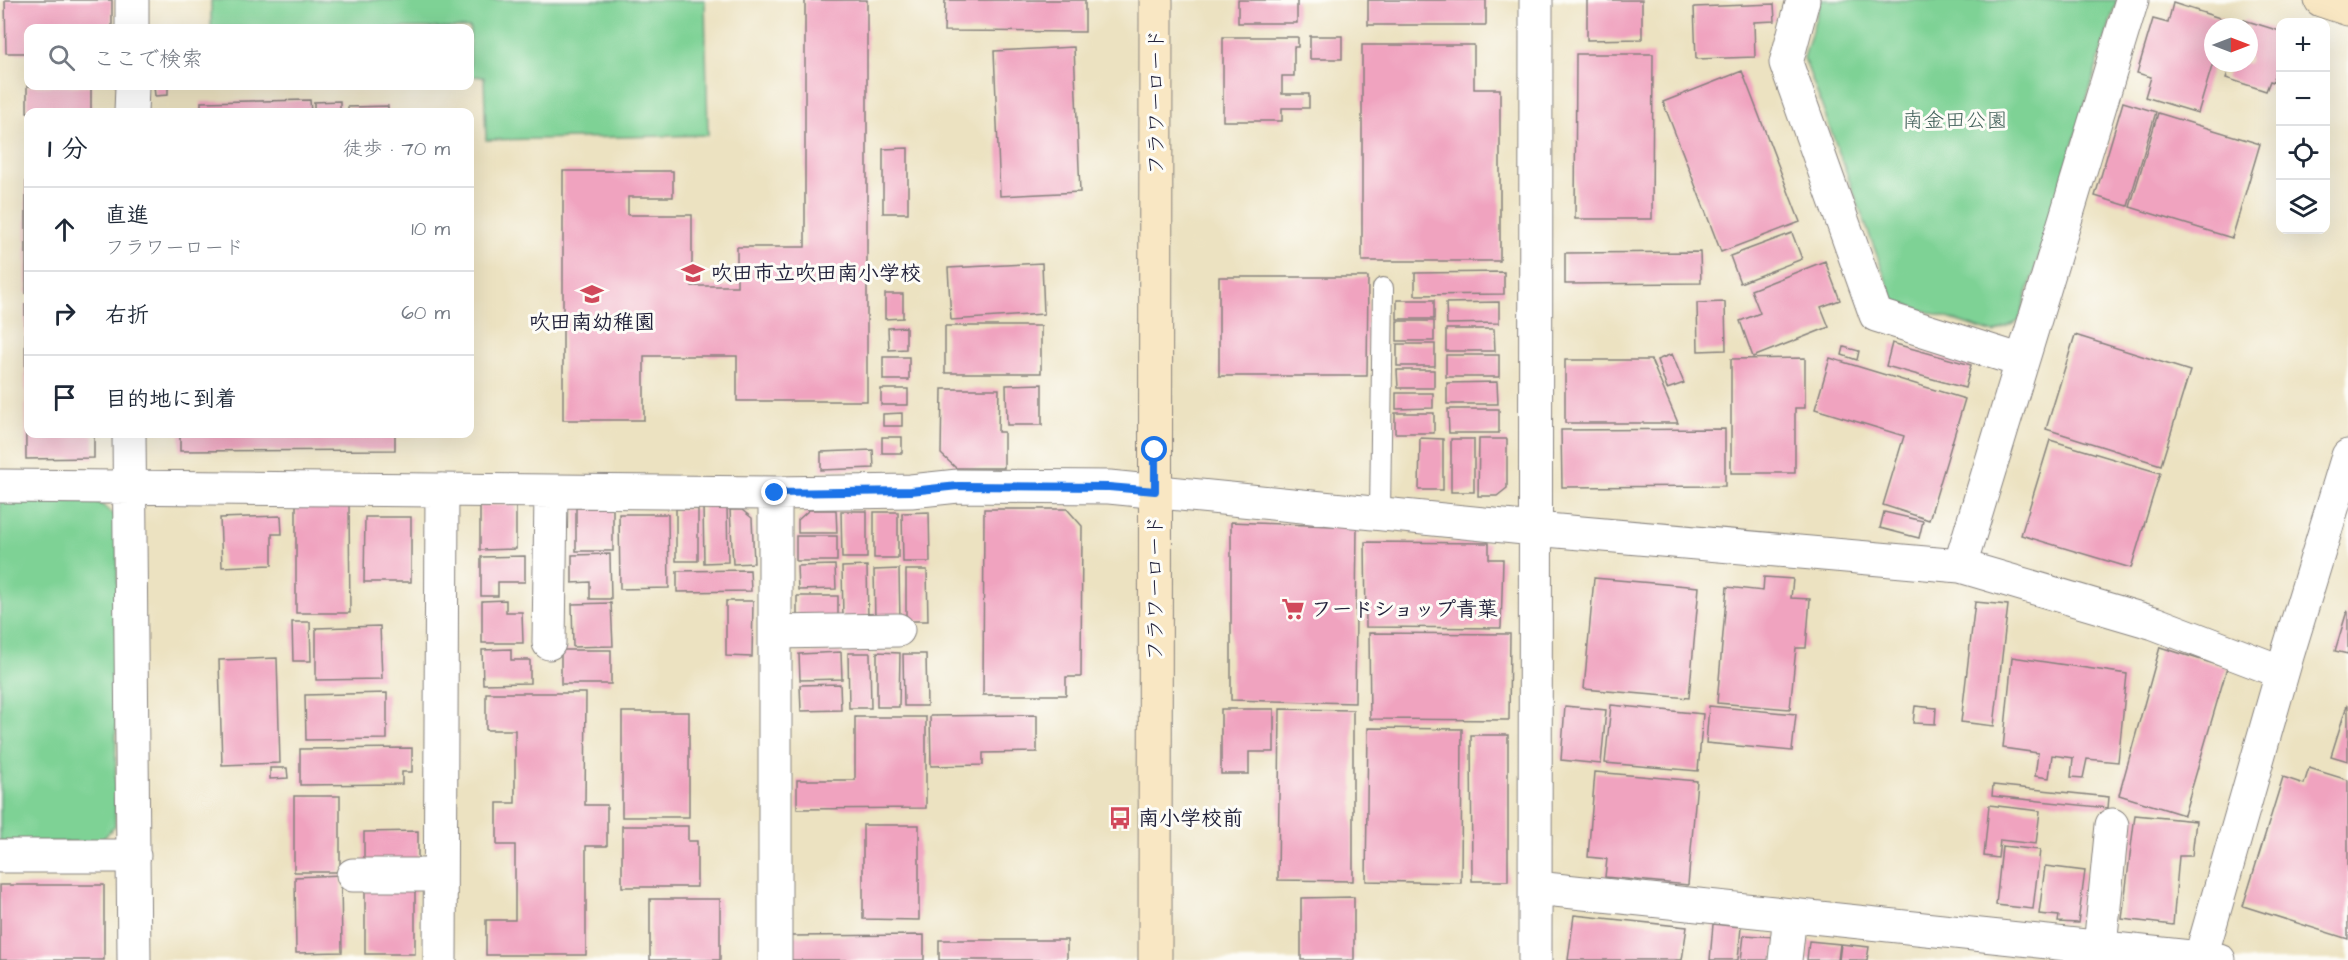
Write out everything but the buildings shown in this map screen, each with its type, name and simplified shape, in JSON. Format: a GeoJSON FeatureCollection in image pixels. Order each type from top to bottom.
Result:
{"type":"FeatureCollection","features":[{"type":"Feature","properties":{"kind":"street"},"geometry":{"type":"LineString","coordinates":[[132,0],[132,24]]}},
{"type":"Feature","properties":{"kind":"street","name":"フラワーロード"},"geometry":{"type":"LineString","coordinates":[[1155,960],[1156,0]]}},
{"type":"Feature","properties":{"kind":"street"},"geometry":{"type":"LineString","coordinates":[[1535,960],[1536,0]]}},
{"type":"Feature","properties":{"kind":"street"},"geometry":{"type":"LineString","coordinates":[[1803,0],[1786,63],[1876,315],[2022,362]]}},
{"type":"Feature","properties":{"kind":"street"},"geometry":{"type":"LineString","coordinates":[[1960,566],[2132,0]]}},
{"type":"Feature","properties":{"kind":"street"},"geometry":{"type":"LineString","coordinates":[[2321,0],[2348,9]]}},
{"type":"Feature","properties":{"kind":"street"},"geometry":{"type":"LineString","coordinates":[[131,108],[132,90]]}},
{"type":"Feature","properties":{"kind":"street"},"geometry":{"type":"LineString","coordinates":[[129,438],[134,960]]}},
{"type":"Feature","properties":{"kind":"street"},"geometry":{"type":"LineString","coordinates":[[1536,888],[1790,915],[1960,947],[2100,947],[2207,959],[2282,672],[2348,456]]}},
{"type":"Feature","properties":{"kind":"street"},"geometry":{"type":"LineString","coordinates":[[0,486],[128,489],[775,493],[911,491],[958,486],[1109,487],[1535,529],[1960,566],[2154,623],[2282,672]]}},
{"type":"Feature","properties":{"kind":"street"},"geometry":{"type":"LineString","coordinates":[[440,960],[442,490]]}},
{"type":"Feature","properties":{"kind":"street"},"geometry":{"type":"LineString","coordinates":[[549,643],[551,492]]}},
{"type":"Feature","properties":{"kind":"street"},"geometry":{"type":"LineString","coordinates":[[775,493],[775,960]]}},
{"type":"Feature","properties":{"kind":"street"},"geometry":{"type":"LineString","coordinates":[[775,632],[898,630]]}},
{"type":"Feature","properties":{"kind":"street"},"geometry":{"type":"LineString","coordinates":[[2100,947],[2112,825]]}},
{"type":"Feature","properties":{"kind":"street"},"geometry":{"type":"LineString","coordinates":[[0,855],[134,856]]}},
{"type":"Feature","properties":{"kind":"street"},"geometry":{"type":"LineString","coordinates":[[353,875],[440,875]]}},
{"type":"Feature","properties":{"kind":"street"},"geometry":{"type":"LineString","coordinates":[[1785,960],[1790,915]]}},
{"type":"Feature","properties":{"kind":"lane"},"geometry":{"type":"LineString","coordinates":[[1380,513],[1383,288]]}},
{"type":"Feature","properties":{"kind":"green space"},"geometry":{"type":"Polygon","coordinates":[[[211,0],[705,0],[708,135],[486,140],[484,77],[474,76],[474,24],[211,24],[211,0]]]}},
{"type":"Feature","properties":{"kind":"green space","name":"南金田公園"},"geometry":{"type":"Polygon","coordinates":[[[1821,0],[2117,0],[2019,321],[1994,333],[1894,301],[1804,58],[1821,0]]]}},
{"type":"Feature","properties":{"kind":"green space"},"geometry":{"type":"Polygon","coordinates":[[[0,501],[97,501],[118,518],[115,826],[100,842],[0,842],[0,501]]]}},
{"type":"Feature","properties":{"kind":"place","name":"吹田市立吹田南小学校"},"geometry":{"type":"Point","coordinates":[693,273]}},
{"type":"Feature","properties":{"kind":"place","name":"吹田南幼稚園"},"geometry":{"type":"Point","coordinates":[592,294]}},
{"type":"Feature","properties":{"kind":"place","name":"フードショップ青葉"},"geometry":{"type":"Point","coordinates":[1293,609]}},
{"type":"Feature","properties":{"kind":"place","name":"南小学校前"},"geometry":{"type":"Point","coordinates":[1120,818]}},
{"type":"Feature","properties":{"kind":"route"},"geometry":{"type":"LineString","coordinates":[[775,493],[911,491],[958,486],[1109,487],[1155,491],[1155,450]]}}]}
